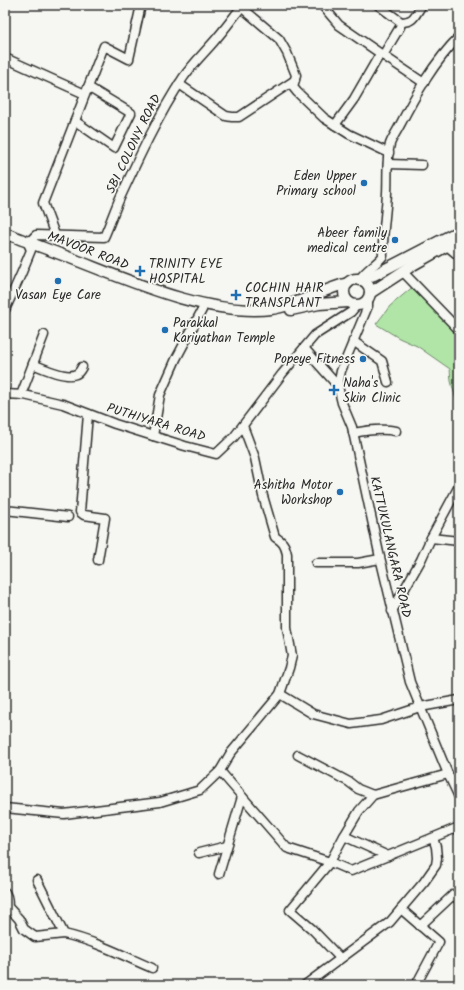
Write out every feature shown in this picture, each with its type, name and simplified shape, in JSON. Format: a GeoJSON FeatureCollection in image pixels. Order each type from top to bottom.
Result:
{"type":"FeatureCollection","features":[{"type":"Feature","properties":{"kind":"main road","name":"MAVOOR ROAD"},"geometry":{"type":"LineString","coordinates":[[5,240],[30,247],[160,292],[219,306],[246,309],[276,308],[348,283],[352,280],[359,280],[374,275],[459,231]]}},
{"type":"Feature","properties":{"kind":"main road","name":"MAVOOR ROAD"},"geometry":{"type":"LineString","coordinates":[[5,232],[30,247],[148,294],[202,310],[245,315],[269,315],[319,304],[364,303],[368,296],[413,265],[459,239]]}},
{"type":"Feature","properties":{"kind":"main road"},"geometry":{"type":"LineString","coordinates":[[359,280],[367,284],[368,296]]}},
{"type":"Feature","properties":{"kind":"main road"},"geometry":{"type":"LineString","coordinates":[[348,283],[344,293],[353,303]]}},
{"type":"Feature","properties":{"kind":"street"},"geometry":{"type":"LineString","coordinates":[[55,235],[43,203],[104,46],[129,60],[141,5]]}},
{"type":"Feature","properties":{"kind":"street"},"geometry":{"type":"LineString","coordinates":[[322,5],[339,25],[424,82]]}},
{"type":"Feature","properties":{"kind":"street"},"geometry":{"type":"LineString","coordinates":[[378,5],[402,22],[412,20],[422,5]]}},
{"type":"Feature","properties":{"kind":"street"},"geometry":{"type":"LineString","coordinates":[[242,6],[278,39],[287,53],[296,75],[293,88],[324,118],[348,134],[389,153]]}},
{"type":"Feature","properties":{"kind":"street","name":"SBI COLONY ROAD"},"geometry":{"type":"LineString","coordinates":[[30,247],[36,235],[104,237],[156,122],[179,84],[198,58],[242,6]]}},
{"type":"Feature","properties":{"kind":"street"},"geometry":{"type":"LineString","coordinates":[[335,125],[385,52],[400,28],[402,22]]}},
{"type":"Feature","properties":{"kind":"street"},"geometry":{"type":"LineString","coordinates":[[359,280],[372,265],[378,262],[383,256],[383,226],[390,143],[424,82],[459,37]]}},
{"type":"Feature","properties":{"kind":"street"},"geometry":{"type":"LineString","coordinates":[[5,58],[87,90],[131,113],[114,148],[75,121]]}},
{"type":"Feature","properties":{"kind":"street"},"geometry":{"type":"LineString","coordinates":[[179,84],[226,116],[232,118],[239,117],[295,80]]}},
{"type":"Feature","properties":{"kind":"street"},"geometry":{"type":"LineString","coordinates":[[388,164],[422,165]]}},
{"type":"Feature","properties":{"kind":"street"},"geometry":{"type":"LineString","coordinates":[[447,246],[459,256]]}},
{"type":"Feature","properties":{"kind":"street"},"geometry":{"type":"LineString","coordinates":[[5,310],[22,272],[30,247]]}},
{"type":"Feature","properties":{"kind":"street"},"geometry":{"type":"LineString","coordinates":[[403,272],[459,330]]}},
{"type":"Feature","properties":{"kind":"street","name":"KATTUKULANGARA ROAD"},"geometry":{"type":"LineString","coordinates":[[368,296],[368,306],[341,371],[338,386],[342,403],[353,433],[380,559],[410,682],[459,797]]}},
{"type":"Feature","properties":{"kind":"street","name":"PUTHIYARA ROAD"},"geometry":{"type":"LineString","coordinates":[[5,394],[21,395],[63,404],[153,436],[216,454],[234,437],[315,335],[350,312],[353,303]]}},
{"type":"Feature","properties":{"kind":"street"},"geometry":{"type":"LineString","coordinates":[[153,436],[160,395],[202,310]]}},
{"type":"Feature","properties":{"kind":"street"},"geometry":{"type":"LineString","coordinates":[[21,395],[44,336]]}},
{"type":"Feature","properties":{"kind":"street"},"geometry":{"type":"LineString","coordinates":[[353,341],[382,360],[388,382]]}},
{"type":"Feature","properties":{"kind":"street"},"geometry":{"type":"LineString","coordinates":[[304,348],[338,386]]}},
{"type":"Feature","properties":{"kind":"street"},"geometry":{"type":"LineString","coordinates":[[33,364],[58,373],[69,375],[75,375],[78,373],[82,366]]}},
{"type":"Feature","properties":{"kind":"street"},"geometry":{"type":"LineString","coordinates":[[88,414],[80,512],[84,515],[105,518],[98,560]]}},
{"type":"Feature","properties":{"kind":"street"},"geometry":{"type":"LineString","coordinates":[[5,808],[64,814],[160,802],[200,790],[220,771],[230,754],[280,694],[292,656],[287,628],[286,546],[282,541],[275,537],[263,496],[255,458],[243,426]]}},
{"type":"Feature","properties":{"kind":"street"},"geometry":{"type":"LineString","coordinates":[[353,433],[388,429],[396,431]]}},
{"type":"Feature","properties":{"kind":"street"},"geometry":{"type":"LineString","coordinates":[[392,611],[421,560],[459,486]]}},
{"type":"Feature","properties":{"kind":"street"},"geometry":{"type":"LineString","coordinates":[[5,510],[68,517]]}},
{"type":"Feature","properties":{"kind":"street"},"geometry":{"type":"LineString","coordinates":[[431,538],[459,542]]}},
{"type":"Feature","properties":{"kind":"street"},"geometry":{"type":"LineString","coordinates":[[316,563],[358,563],[380,559]]}},
{"type":"Feature","properties":{"kind":"street"},"geometry":{"type":"LineString","coordinates":[[280,694],[312,714],[352,724],[381,720],[420,707],[459,700]]}},
{"type":"Feature","properties":{"kind":"street"},"geometry":{"type":"LineString","coordinates":[[298,755],[349,782],[358,789],[373,795]]}},
{"type":"Feature","properties":{"kind":"street"},"geometry":{"type":"LineString","coordinates":[[220,771],[287,848],[330,862],[351,871],[459,827]]}},
{"type":"Feature","properties":{"kind":"street"},"geometry":{"type":"LineString","coordinates":[[340,958],[312,929],[290,910],[330,862],[359,811],[373,795],[448,774]]}},
{"type":"Feature","properties":{"kind":"street"},"geometry":{"type":"LineString","coordinates":[[219,874],[242,797]]}},
{"type":"Feature","properties":{"kind":"street"},"geometry":{"type":"LineString","coordinates":[[344,836],[388,856]]}},
{"type":"Feature","properties":{"kind":"street"},"geometry":{"type":"LineString","coordinates":[[305,985],[390,922],[424,882],[436,865],[436,847],[433,838]]}},
{"type":"Feature","properties":{"kind":"street"},"geometry":{"type":"LineString","coordinates":[[199,854],[227,846]]}},
{"type":"Feature","properties":{"kind":"street"},"geometry":{"type":"LineString","coordinates":[[36,880],[64,934]]}},
{"type":"Feature","properties":{"kind":"street"},"geometry":{"type":"LineString","coordinates":[[5,892],[6,909],[19,919],[24,929],[35,937],[64,934],[77,937],[152,968]]}},
{"type":"Feature","properties":{"kind":"street"},"geometry":{"type":"LineString","coordinates":[[420,926],[453,895],[459,900]]}},
{"type":"Feature","properties":{"kind":"street"},"geometry":{"type":"LineString","coordinates":[[401,909],[439,942],[416,985]]}},
{"type":"Feature","properties":{"kind":"green space"},"geometry":{"type":"Polygon","coordinates":[[[415,285],[459,332],[459,397],[456,400],[451,381],[450,369],[417,346],[399,338],[376,324],[390,306],[415,285]]]}},
{"type":"Feature","properties":{"kind":"place","name":"Eden Upper Primary school"},"geometry":{"type":"Point","coordinates":[364,183]}},
{"type":"Feature","properties":{"kind":"place","name":"Abeer family medical centre"},"geometry":{"type":"Point","coordinates":[395,240]}},
{"type":"Feature","properties":{"kind":"place","name":"TRINITY EYE HOSPITAL"},"geometry":{"type":"Point","coordinates":[140,271]}},
{"type":"Feature","properties":{"kind":"place","name":"Vasan Eye Care"},"geometry":{"type":"Point","coordinates":[58,281]}},
{"type":"Feature","properties":{"kind":"place","name":"COCHIN HAIR TRANSPLANT"},"geometry":{"type":"Point","coordinates":[236,295]}},
{"type":"Feature","properties":{"kind":"place","name":"Parakkal Kariyathan Temple"},"geometry":{"type":"Point","coordinates":[165,330]}},
{"type":"Feature","properties":{"kind":"place","name":"Popeye Fitness"},"geometry":{"type":"Point","coordinates":[363,359]}},
{"type":"Feature","properties":{"kind":"place","name":"Naha's Skin Clinic"},"geometry":{"type":"Point","coordinates":[334,390]}},
{"type":"Feature","properties":{"kind":"place","name":"Ashitha Motor Workshop"},"geometry":{"type":"Point","coordinates":[340,492]}}]}
